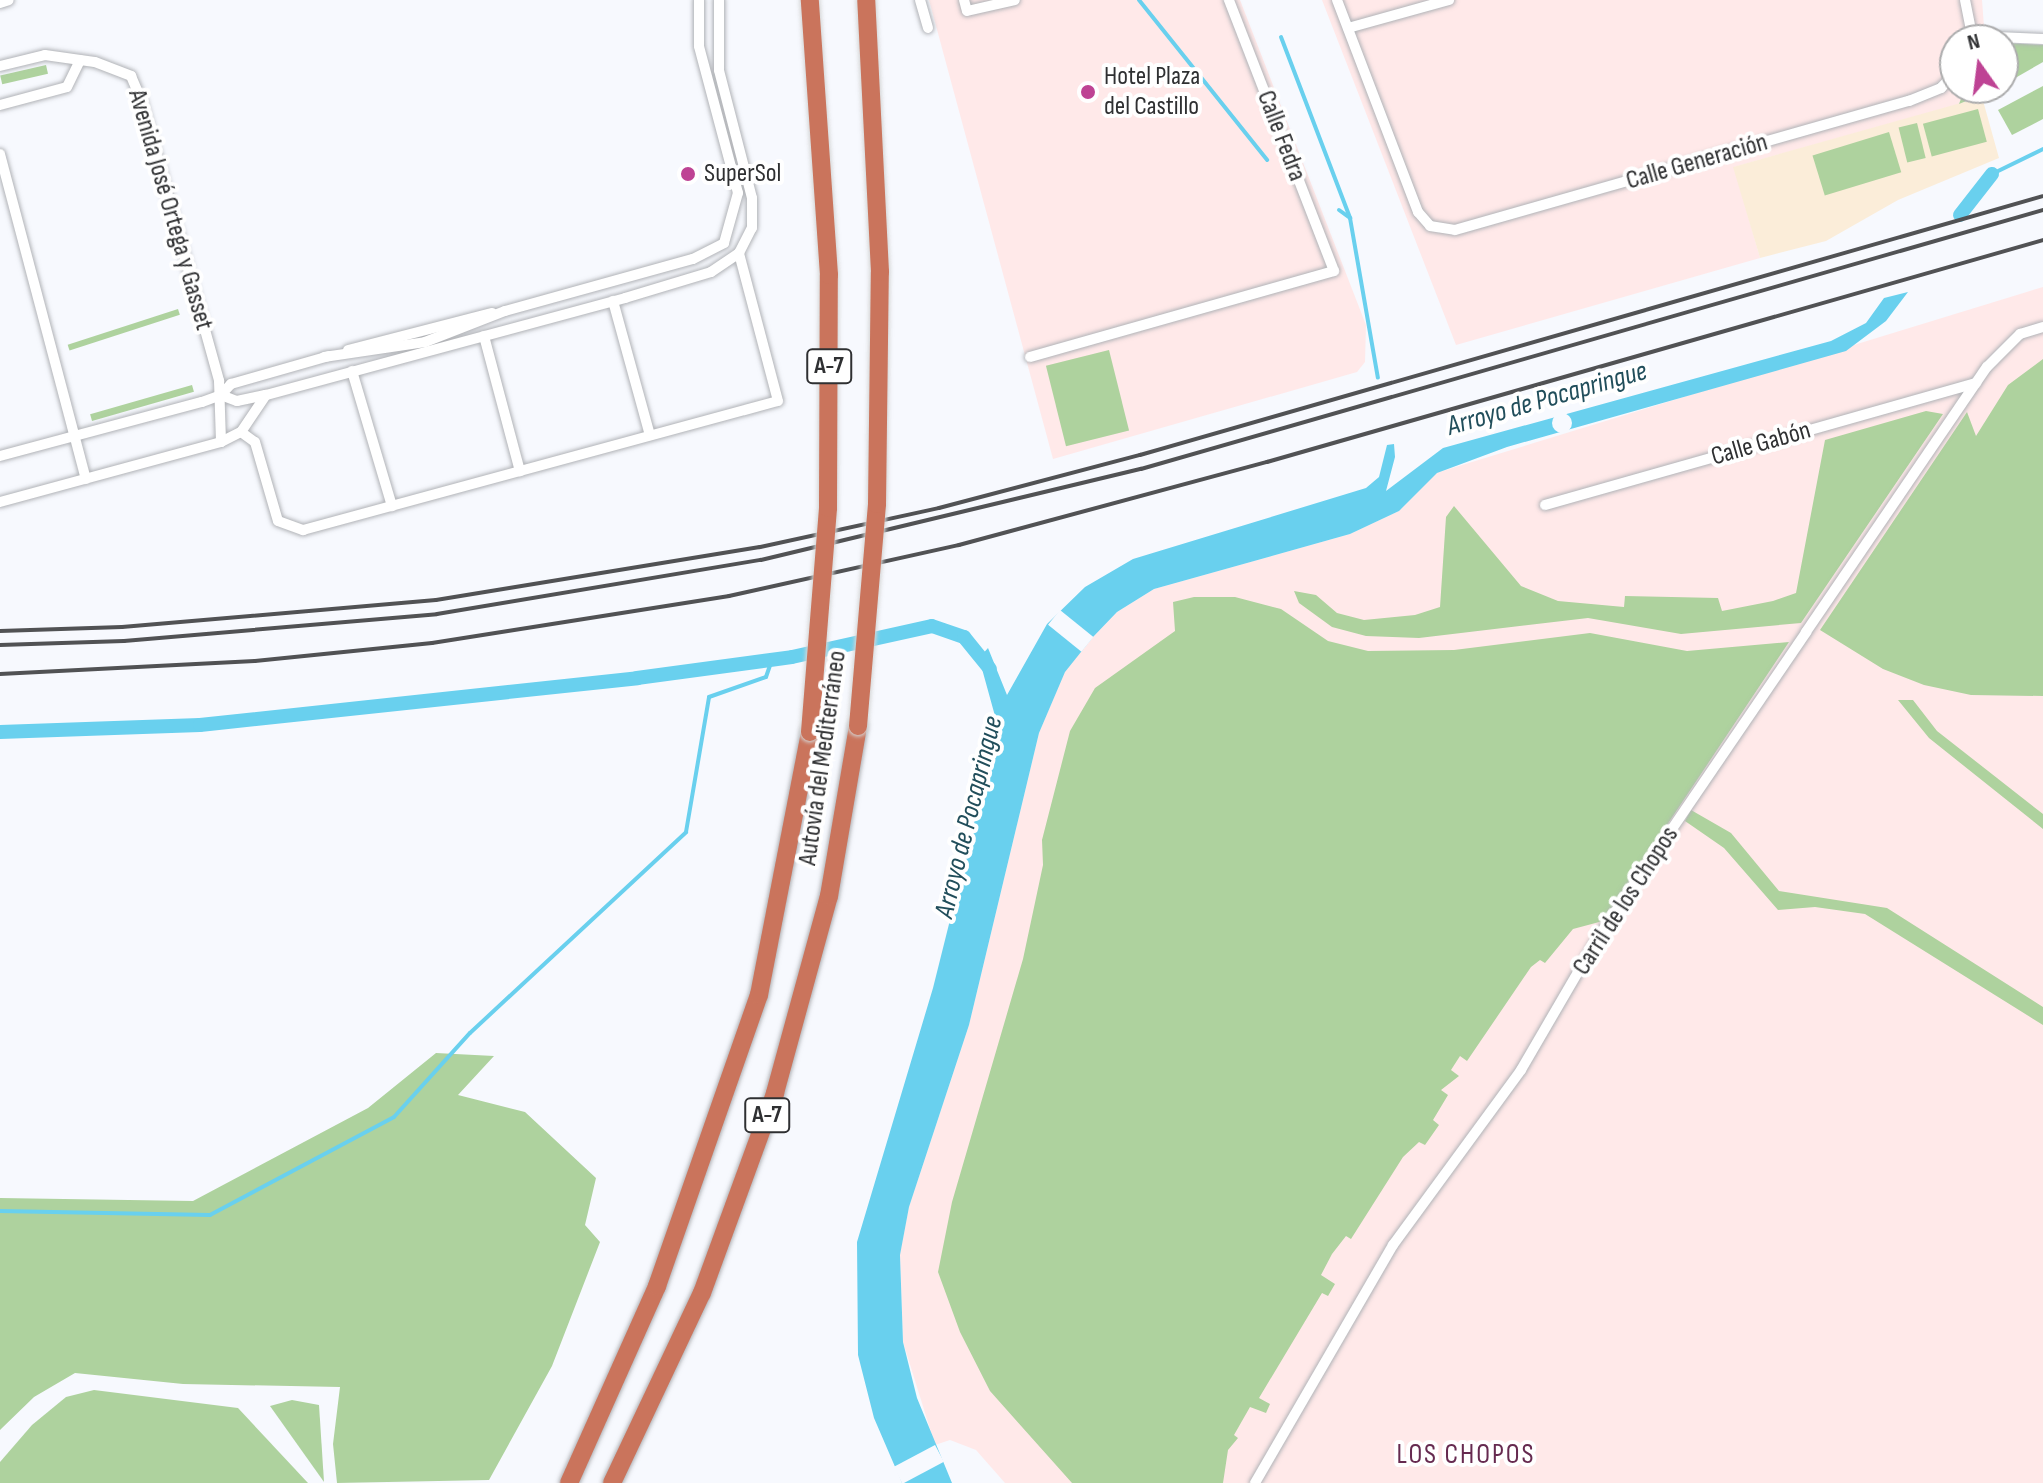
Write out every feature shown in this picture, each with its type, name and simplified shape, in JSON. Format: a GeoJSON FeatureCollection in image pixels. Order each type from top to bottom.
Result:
{"type":"FeatureCollection","features":[{"type":"Feature","properties":{"kind":"highway","name":"Autovía del Mediterráneo"},"geometry":{"type":"LineString","coordinates":[[569,1483],[657,1286],[759,995],[810,732],[828,508],[829,291],[810,0]]}},
{"type":"Feature","properties":{"kind":"highway","name":"Autovía del Mediterráneo"},"geometry":{"type":"LineString","coordinates":[[612,1483],[702,1293],[775,1093],[829,896],[858,726],[877,504],[879,350],[866,0]]}},
{"type":"Feature","properties":{"kind":"street"},"geometry":{"type":"LineString","coordinates":[[0,3],[9,0]]}},
{"type":"Feature","properties":{"kind":"street"},"geometry":{"type":"LineString","coordinates":[[0,456],[221,395],[231,384],[324,357],[425,342],[505,311],[693,259],[724,243],[738,193],[699,46],[699,0]]}},
{"type":"Feature","properties":{"kind":"street"},"geometry":{"type":"LineString","coordinates":[[221,395],[237,401],[266,395],[613,301],[711,272],[739,253],[752,228],[752,198],[719,70],[719,0]]}},
{"type":"Feature","properties":{"kind":"street"},"geometry":{"type":"LineString","coordinates":[[920,0],[928,28]]}},
{"type":"Feature","properties":{"kind":"street"},"geometry":{"type":"LineString","coordinates":[[964,0],[967,11],[1015,0]]}},
{"type":"Feature","properties":{"kind":"street","name":"Calle Fedra"},"geometry":{"type":"LineString","coordinates":[[1030,357],[1334,271],[1229,0]]}},
{"type":"Feature","properties":{"kind":"street"},"geometry":{"type":"LineString","coordinates":[[1337,0],[1348,28],[1449,0]]}},
{"type":"Feature","properties":{"kind":"street"},"geometry":{"type":"LineString","coordinates":[[1965,0],[1970,24]]}},
{"type":"Feature","properties":{"kind":"street","name":"Calle Generación"},"geometry":{"type":"LineString","coordinates":[[1348,28],[1418,212],[1430,226],[1455,230],[1909,101],[1939,89]]}},
{"type":"Feature","properties":{"kind":"street"},"geometry":{"type":"LineString","coordinates":[[2019,39],[2043,39]]}},
{"type":"Feature","properties":{"kind":"street","name":"Avenida José Ortega y Gasset"},"geometry":{"type":"LineString","coordinates":[[0,66],[45,55],[80,60],[131,76],[141,99],[221,395],[221,442]]}},
{"type":"Feature","properties":{"kind":"street"},"geometry":{"type":"LineString","coordinates":[[0,105],[67,87],[80,60]]}},
{"type":"Feature","properties":{"kind":"street"},"geometry":{"type":"LineString","coordinates":[[0,154],[86,479]]}},
{"type":"Feature","properties":{"kind":"street"},"geometry":{"type":"LineString","coordinates":[[241,432],[255,442],[278,521],[303,530],[778,401],[739,253]]}},
{"type":"Feature","properties":{"kind":"street"},"geometry":{"type":"LineString","coordinates":[[613,301],[650,435]]}},
{"type":"Feature","properties":{"kind":"street","name":"Carril de los Chopos"},"geometry":{"type":"LineString","coordinates":[[1255,1483],[1393,1245],[1521,1070],[1599,936],[1976,383],[2020,334],[2043,327]]}},
{"type":"Feature","properties":{"kind":"street"},"geometry":{"type":"LineString","coordinates":[[484,336],[520,471]]}},
{"type":"Feature","properties":{"kind":"street"},"geometry":{"type":"LineString","coordinates":[[352,371],[392,506]]}},
{"type":"Feature","properties":{"kind":"street","name":"Calle Gabón"},"geometry":{"type":"LineString","coordinates":[[1545,505],[1976,383]]}},
{"type":"Feature","properties":{"kind":"street"},"geometry":{"type":"LineString","coordinates":[[0,502],[221,442],[241,432],[266,395]]}},
{"type":"Feature","properties":{"kind":"shaded area"},"geometry":{"type":"Polygon","coordinates":[[[929,0],[1240,0],[1366,325],[1365,362],[1357,372],[1053,459],[929,0]]]}},
{"type":"Feature","properties":{"kind":"shaded area"},"geometry":{"type":"Polygon","coordinates":[[[1322,0],[1982,0],[1984,24],[1939,24],[1939,104],[1959,104],[1734,167],[1760,258],[1456,345],[1322,0]]]}},
{"type":"Feature","properties":{"kind":"shaded area"},"geometry":{"type":"Polygon","coordinates":[[[1957,104],[1984,104],[1999,158],[1898,200],[1826,241],[1760,258],[1733,167],[1957,104]]]}},
{"type":"Feature","properties":{"kind":"shaded area"},"geometry":{"type":"Polygon","coordinates":[[[2043,287],[2043,1483],[1005,1483],[976,1450],[950,1440],[935,1445],[903,1342],[900,1254],[909,1207],[969,1025],[1039,733],[1065,671],[1093,637],[1117,612],[1154,589],[1350,534],[1399,511],[1436,473],[2043,287]]]}},
{"type":"Feature","properties":{"kind":"green space"},"geometry":{"type":"Polygon","coordinates":[[[2019,44],[2043,45],[2043,62],[2019,76],[2019,44]]]}},
{"type":"Feature","properties":{"kind":"green space"},"geometry":{"type":"Polygon","coordinates":[[[46,65],[48,74],[2,84],[0,76],[46,65]]]}},
{"type":"Feature","properties":{"kind":"green space"},"geometry":{"type":"Polygon","coordinates":[[[2043,86],[2043,119],[2012,135],[1998,110],[2009,104],[2019,104],[2019,99],[2043,86]]]}},
{"type":"Feature","properties":{"kind":"green space"},"geometry":{"type":"Polygon","coordinates":[[[1978,109],[1987,142],[1932,157],[1923,124],[1978,109]]]}},
{"type":"Feature","properties":{"kind":"green space"},"geometry":{"type":"Polygon","coordinates":[[[1917,123],[1926,158],[1907,163],[1899,128],[1917,123]]]}},
{"type":"Feature","properties":{"kind":"green space"},"geometry":{"type":"Polygon","coordinates":[[[1889,132],[1901,172],[1825,196],[1812,155],[1889,132]]]}},
{"type":"Feature","properties":{"kind":"green space"},"geometry":{"type":"Polygon","coordinates":[[[178,309],[180,315],[70,351],[68,345],[178,309]]]}},
{"type":"Feature","properties":{"kind":"green space"},"geometry":{"type":"Polygon","coordinates":[[[1109,350],[1129,431],[1066,446],[1046,366],[1109,350]]]}},
{"type":"Feature","properties":{"kind":"green space"},"geometry":{"type":"Polygon","coordinates":[[[2043,359],[2043,696],[1971,695],[1924,685],[1883,669],[1820,630],[1967,412],[1976,436],[2008,385],[2043,359]]]}},
{"type":"Feature","properties":{"kind":"green space"},"geometry":{"type":"Polygon","coordinates":[[[192,385],[194,392],[92,421],[90,414],[192,385]]]}},
{"type":"Feature","properties":{"kind":"green space"},"geometry":{"type":"Polygon","coordinates":[[[1926,411],[1943,414],[1801,623],[1681,634],[1588,618],[1419,638],[1366,636],[1332,627],[1299,603],[1294,591],[1316,595],[1337,613],[1364,620],[1415,615],[1440,607],[1446,517],[1454,506],[1521,586],[1558,601],[1624,607],[1625,596],[1718,598],[1722,611],[1773,601],[1796,593],[1825,440],[1926,411]]]}},
{"type":"Feature","properties":{"kind":"green space"},"geometry":{"type":"Polygon","coordinates":[[[1194,597],[1235,597],[1281,609],[1328,641],[1368,651],[1454,650],[1590,633],[1687,651],[1789,642],[1603,921],[1573,929],[1545,963],[1540,960],[1531,967],[1467,1061],[1460,1056],[1451,1070],[1459,1076],[1441,1090],[1448,1095],[1433,1120],[1439,1125],[1425,1145],[1419,1142],[1403,1157],[1351,1239],[1346,1236],[1332,1254],[1321,1275],[1335,1284],[1328,1296],[1322,1293],[1259,1398],[1270,1404],[1266,1413],[1250,1407],[1234,1435],[1238,1438],[1228,1450],[1223,1483],[1072,1483],[990,1391],[960,1332],[938,1272],[952,1202],[1023,959],[1043,865],[1042,840],[1070,731],[1095,688],[1175,631],[1173,602],[1194,597]]]}},
{"type":"Feature","properties":{"kind":"green space"},"geometry":{"type":"Polygon","coordinates":[[[1898,700],[1913,700],[1937,731],[2043,814],[2043,829],[1929,738],[1898,700]]]}},
{"type":"Feature","properties":{"kind":"green space"},"geometry":{"type":"Polygon","coordinates":[[[1691,810],[1731,833],[1779,891],[1887,908],[2043,1007],[2043,1025],[1865,914],[1815,907],[1778,910],[1724,848],[1685,821],[1691,810]]]}},
{"type":"Feature","properties":{"kind":"green space"},"geometry":{"type":"Polygon","coordinates":[[[436,1053],[494,1056],[458,1095],[525,1112],[596,1178],[585,1225],[600,1242],[552,1366],[489,1480],[337,1483],[333,1444],[340,1387],[183,1384],[75,1373],[34,1397],[0,1430],[0,1198],[193,1201],[368,1108],[436,1053]]]}},
{"type":"Feature","properties":{"kind":"green space"},"geometry":{"type":"Polygon","coordinates":[[[94,1390],[238,1408],[308,1483],[0,1483],[0,1462],[32,1425],[66,1397],[94,1390]]]}},
{"type":"Feature","properties":{"kind":"green space"},"geometry":{"type":"Polygon","coordinates":[[[292,1400],[319,1405],[324,1482],[270,1406],[292,1400]]]}},
{"type":"Feature","properties":{"kind":"water"},"geometry":{"type":"Polygon","coordinates":[[[1908,292],[1886,321],[1846,351],[1507,447],[1437,473],[1399,511],[1350,534],[1154,589],[1117,612],[1093,637],[1065,672],[1039,733],[969,1025],[909,1207],[900,1255],[903,1342],[917,1398],[952,1483],[902,1483],[874,1418],[858,1355],[857,1242],[933,988],[974,824],[995,716],[979,658],[988,648],[1007,695],[1047,624],[1085,587],[1133,559],[1366,488],[1379,477],[1387,445],[1394,444],[1395,457],[1386,491],[1443,448],[1831,341],[1866,323],[1884,298],[1908,292]]]}},
{"type":"Feature","properties":{"kind":"pier"},"geometry":{"type":"Polygon","coordinates":[[[1562,413],[1569,416],[1572,423],[1569,430],[1562,433],[1555,430],[1552,423],[1555,416],[1562,413]]]}},
{"type":"Feature","properties":{"kind":"pier"},"geometry":{"type":"Polygon","coordinates":[[[1060,610],[1093,637],[1081,652],[1048,625],[1060,610]]]}},
{"type":"Feature","properties":{"kind":"pier"},"geometry":{"type":"Polygon","coordinates":[[[935,1445],[944,1462],[904,1483],[894,1467],[935,1445]]]}},
{"type":"Feature","properties":{"kind":"waterway"},"geometry":{"type":"LineString","coordinates":[[1139,0],[1267,160]]}},
{"type":"Feature","properties":{"kind":"waterway"},"geometry":{"type":"LineString","coordinates":[[1281,37],[1350,218]]}},
{"type":"Feature","properties":{"kind":"waterway","name":"Arroyo de Pocapringue"},"geometry":{"type":"LineString","coordinates":[[1992,174],[2043,149]]}},
{"type":"Feature","properties":{"kind":"waterway","name":"Arroyo de Pocapringue"},"geometry":{"type":"LineString","coordinates":[[1960,215],[1992,174]]}},
{"type":"Feature","properties":{"kind":"waterway"},"geometry":{"type":"LineString","coordinates":[[1339,210],[1350,218],[1378,378]]}},
{"type":"Feature","properties":{"kind":"waterway"},"geometry":{"type":"LineString","coordinates":[[0,732],[200,725],[637,678],[792,657],[932,626],[964,637],[990,669]]}},
{"type":"Feature","properties":{"kind":"waterway"},"geometry":{"type":"LineString","coordinates":[[0,1211],[210,1215],[394,1117],[470,1033],[686,832],[709,697],[766,677],[772,660]]}},
{"type":"Feature","properties":{"kind":"railway"},"geometry":{"type":"LineString","coordinates":[[0,631],[122,627],[436,600],[760,547],[939,508],[1140,455],[2043,196]]}},
{"type":"Feature","properties":{"kind":"railway"},"geometry":{"type":"LineString","coordinates":[[0,645],[124,641],[437,614],[761,560],[1141,469],[2043,210]]}},
{"type":"Feature","properties":{"kind":"railway"},"geometry":{"type":"LineString","coordinates":[[0,674],[255,661],[432,643],[729,596],[959,545],[1267,462],[2043,240]]}},
{"type":"Feature","properties":{"kind":"place","name":"Hotel Plaza del Castillo"},"geometry":{"type":"Point","coordinates":[1088,92]}},
{"type":"Feature","properties":{"kind":"place","name":"SuperSol"},"geometry":{"type":"Point","coordinates":[688,174]}},
{"type":"Feature","properties":{"kind":"district","name":"LOS CHOPOS"},"geometry":{"type":"Point","coordinates":[1466,1455]}}]}
